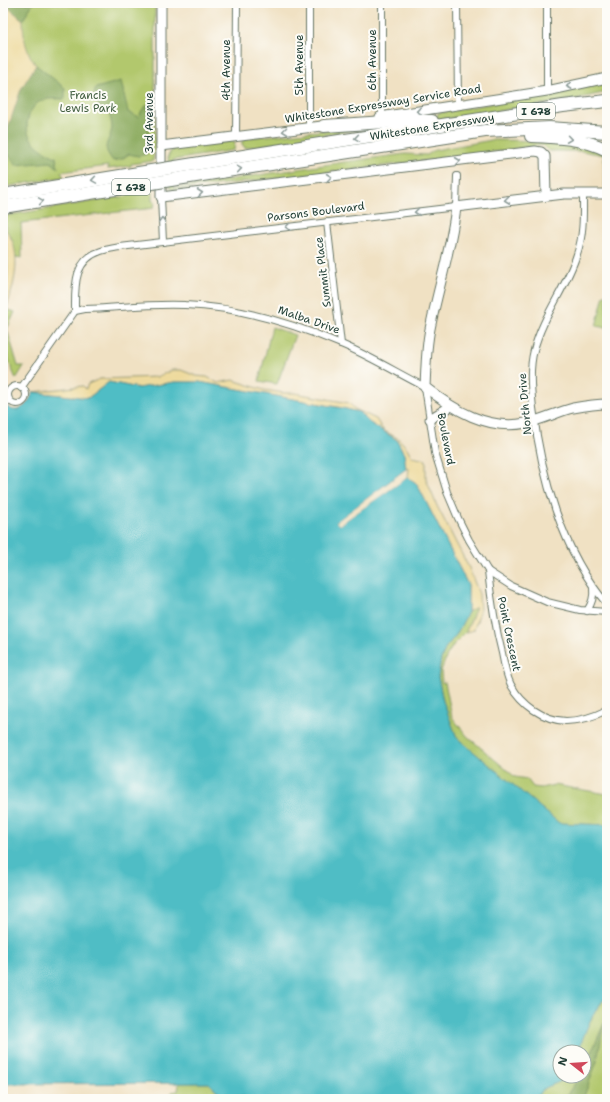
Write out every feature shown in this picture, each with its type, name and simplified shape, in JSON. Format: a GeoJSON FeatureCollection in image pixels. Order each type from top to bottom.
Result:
{"type":"FeatureCollection","features":[{"type":"Feature","properties":{"kind":"highway"},"geometry":{"type":"LineString","coordinates":[[563,106],[607,96]]}},
{"type":"Feature","properties":{"kind":"highway","name":"Whitestone Expressway"},"geometry":{"type":"LineString","coordinates":[[3,195],[563,106],[607,101]]}},
{"type":"Feature","properties":{"kind":"highway"},"geometry":{"type":"LineString","coordinates":[[324,126],[405,121],[465,122]]}},
{"type":"Feature","properties":{"kind":"highway","name":"Whitestone Expressway"},"geometry":{"type":"LineString","coordinates":[[3,207],[258,166],[504,129],[570,129],[607,132]]}},
{"type":"Feature","properties":{"kind":"highway"},"geometry":{"type":"LineString","coordinates":[[570,129],[607,129]]}},
{"type":"Feature","properties":{"kind":"highway"},"geometry":{"type":"LineString","coordinates":[[432,139],[520,136],[553,137],[586,142],[607,150]]}},
{"type":"Feature","properties":{"kind":"street","name":"3rd Avenue"},"geometry":{"type":"LineString","coordinates":[[161,3],[163,242]]}},
{"type":"Feature","properties":{"kind":"street","name":"4th Avenue"},"geometry":{"type":"LineString","coordinates":[[236,3],[236,138]]}},
{"type":"Feature","properties":{"kind":"street","name":"5th Avenue"},"geometry":{"type":"LineString","coordinates":[[309,3],[309,128]]}},
{"type":"Feature","properties":{"kind":"street","name":"6th Avenue"},"geometry":{"type":"LineString","coordinates":[[382,3],[382,117]]}},
{"type":"Feature","properties":{"kind":"street"},"geometry":{"type":"LineString","coordinates":[[457,3],[458,105]]}},
{"type":"Feature","properties":{"kind":"street"},"geometry":{"type":"LineString","coordinates":[[546,3],[547,91]]}},
{"type":"Feature","properties":{"kind":"street","name":"Whitestone Expressway Service Road"},"geometry":{"type":"LineString","coordinates":[[161,146],[324,126],[547,91],[607,78]]}},
{"type":"Feature","properties":{"kind":"street"},"geometry":{"type":"LineString","coordinates":[[162,197],[532,151],[542,153],[545,159],[546,196]]}},
{"type":"Feature","properties":{"kind":"street","name":"Boulevard"},"geometry":{"type":"LineString","coordinates":[[457,176],[456,207],[451,242],[430,330],[425,387],[435,453],[447,492],[468,540],[488,571],[511,586],[535,597],[559,605],[587,611],[607,612]]}},
{"type":"Feature","properties":{"kind":"street","name":"Parsons Boulevard"},"geometry":{"type":"LineString","coordinates":[[75,311],[75,283],[77,275],[86,259],[101,251],[120,247],[546,196],[583,193],[607,194]]}},
{"type":"Feature","properties":{"kind":"street","name":"North Drive"},"geometry":{"type":"LineString","coordinates":[[583,193],[583,225],[578,253],[569,275],[541,328],[532,361],[531,387],[544,470],[560,521],[576,556],[594,587],[607,604]]}},
{"type":"Feature","properties":{"kind":"street","name":"Summit Place"},"geometry":{"type":"LineString","coordinates":[[327,222],[341,344]]}},
{"type":"Feature","properties":{"kind":"street","name":"Malba Drive"},"geometry":{"type":"LineString","coordinates":[[75,311],[177,305],[210,307],[260,316],[287,324],[341,344],[425,387],[458,411],[485,421],[496,423],[518,424],[574,408],[607,404]]}},
{"type":"Feature","properties":{"kind":"street"},"geometry":{"type":"LineString","coordinates":[[21,388],[75,311]]}},
{"type":"Feature","properties":{"kind":"street"},"geometry":{"type":"LineString","coordinates":[[430,419],[451,406]]}},
{"type":"Feature","properties":{"kind":"street","name":"Point Crescent"},"geometry":{"type":"LineString","coordinates":[[488,571],[496,624],[506,674],[511,686],[519,697],[538,713],[566,721],[586,718],[607,710]]}},
{"type":"Feature","properties":{"kind":"street"},"geometry":{"type":"LineString","coordinates":[[587,611],[594,597],[594,587]]}},
{"type":"Feature","properties":{"kind":"green space"},"geometry":{"type":"Polygon","coordinates":[[[6,3],[33,3],[23,20],[11,10],[6,3]]]}},
{"type":"Feature","properties":{"kind":"green space","name":"Francis Lewis Park"},"geometry":{"type":"Polygon","coordinates":[[[16,3],[155,3],[155,142],[153,161],[108,169],[108,166],[61,172],[64,177],[3,187],[3,153],[6,148],[22,25],[16,3]]]}},
{"type":"Feature","properties":{"kind":"green space"},"geometry":{"type":"Polygon","coordinates":[[[36,65],[65,88],[65,99],[48,99],[39,102],[31,111],[27,121],[27,128],[32,140],[43,150],[56,157],[58,168],[51,162],[16,165],[8,154],[3,159],[4,136],[21,89],[36,65]]]}},
{"type":"Feature","properties":{"kind":"green space"},"geometry":{"type":"Polygon","coordinates":[[[121,81],[128,112],[139,117],[142,110],[148,104],[147,154],[138,156],[129,154],[122,159],[113,161],[106,148],[112,128],[109,112],[99,107],[94,94],[96,88],[121,81]]]}},
{"type":"Feature","properties":{"kind":"green space"},"geometry":{"type":"Polygon","coordinates":[[[607,83],[607,92],[571,100],[446,119],[436,119],[438,113],[607,83]]]}},
{"type":"Feature","properties":{"kind":"green space"},"geometry":{"type":"Polygon","coordinates":[[[366,128],[245,148],[242,144],[242,141],[246,138],[366,128]]]}},
{"type":"Feature","properties":{"kind":"green space"},"geometry":{"type":"Polygon","coordinates":[[[492,140],[552,141],[578,144],[607,154],[607,187],[605,187],[604,183],[604,155],[582,151],[549,151],[542,145],[450,158],[172,190],[170,188],[168,155],[170,154],[170,151],[173,151],[173,148],[235,141],[234,150],[173,160],[174,188],[405,154],[427,155],[435,150],[492,140]]]}},
{"type":"Feature","properties":{"kind":"green space"},"geometry":{"type":"Polygon","coordinates":[[[152,192],[152,201],[155,201],[154,208],[21,223],[22,258],[16,257],[11,237],[3,222],[3,216],[152,192]]]}},
{"type":"Feature","properties":{"kind":"green space"},"geometry":{"type":"Polygon","coordinates":[[[604,295],[607,295],[607,328],[596,326],[604,295]]]}},
{"type":"Feature","properties":{"kind":"green space"},"geometry":{"type":"Polygon","coordinates":[[[6,309],[15,312],[7,329],[18,366],[24,366],[16,379],[6,353],[3,328],[6,309]]]}},
{"type":"Feature","properties":{"kind":"green space"},"geometry":{"type":"Polygon","coordinates":[[[272,327],[295,335],[277,384],[259,381],[272,327]]]}},
{"type":"Feature","properties":{"kind":"green space"},"geometry":{"type":"Polygon","coordinates":[[[477,606],[466,632],[454,644],[447,655],[441,671],[442,683],[445,682],[452,717],[467,736],[515,777],[527,779],[533,787],[541,788],[554,785],[607,794],[607,825],[559,823],[457,738],[443,701],[438,677],[441,659],[446,647],[456,635],[468,612],[477,606]]]}},
{"type":"Feature","properties":{"kind":"green space"},"geometry":{"type":"Polygon","coordinates":[[[607,996],[607,1099],[568,1099],[575,1084],[592,1084],[592,1044],[581,1044],[597,1009],[607,996]]]}},
{"type":"Feature","properties":{"kind":"green space"},"geometry":{"type":"Polygon","coordinates":[[[604,1023],[597,1061],[592,1075],[592,1051],[604,1023]]]}},
{"type":"Feature","properties":{"kind":"green space"},"geometry":{"type":"Polygon","coordinates":[[[179,1083],[209,1083],[219,1093],[258,1099],[176,1099],[169,1095],[171,1092],[178,1091],[179,1083]]]}},
{"type":"Feature","properties":{"kind":"green space"},"geometry":{"type":"Polygon","coordinates":[[[554,1084],[575,1084],[564,1099],[535,1099],[545,1088],[554,1084]]]}},
{"type":"Feature","properties":{"kind":"green space"},"geometry":{"type":"Polygon","coordinates":[[[574,1084],[589,1084],[583,1099],[564,1099],[574,1084]]]}},
{"type":"Feature","properties":{"kind":"sand"},"geometry":{"type":"Polygon","coordinates":[[[3,3],[6,3],[11,10],[23,20],[26,44],[36,65],[21,89],[3,143],[3,3]]]}},
{"type":"Feature","properties":{"kind":"sand"},"geometry":{"type":"Polygon","coordinates":[[[3,222],[7,227],[6,230],[12,240],[16,263],[13,287],[3,320],[3,296],[7,281],[7,248],[3,231],[3,222]]]}},
{"type":"Feature","properties":{"kind":"sand"},"geometry":{"type":"Polygon","coordinates":[[[172,370],[181,370],[196,376],[207,377],[218,383],[233,380],[264,390],[295,393],[349,403],[355,409],[376,419],[383,430],[399,439],[407,448],[412,457],[426,460],[426,479],[437,506],[469,568],[479,594],[480,611],[474,630],[466,632],[476,607],[468,612],[468,585],[417,484],[408,477],[409,468],[406,469],[404,454],[397,440],[370,423],[359,412],[199,382],[174,382],[138,388],[109,382],[88,398],[33,392],[83,386],[86,389],[88,384],[100,379],[157,377],[172,370]]]}},
{"type":"Feature","properties":{"kind":"water"},"geometry":{"type":"Polygon","coordinates":[[[3,231],[7,264],[3,296],[3,231]]]}},
{"type":"Feature","properties":{"kind":"water"},"geometry":{"type":"Polygon","coordinates":[[[109,382],[138,388],[174,382],[199,382],[359,412],[370,423],[397,440],[404,454],[406,469],[336,522],[339,525],[408,477],[417,484],[468,585],[468,612],[456,635],[446,647],[441,659],[438,677],[443,701],[457,738],[559,823],[607,825],[607,996],[597,1009],[581,1044],[552,1044],[552,1084],[554,1084],[545,1088],[535,1099],[258,1099],[219,1093],[209,1083],[3,1084],[3,401],[11,409],[16,410],[20,409],[28,402],[33,392],[88,398],[109,382]]]}},
{"type":"Feature","properties":{"kind":"pier"},"geometry":{"type":"Polygon","coordinates":[[[408,468],[339,522],[408,475],[408,477],[339,525],[336,522],[408,468]]]}}]}
